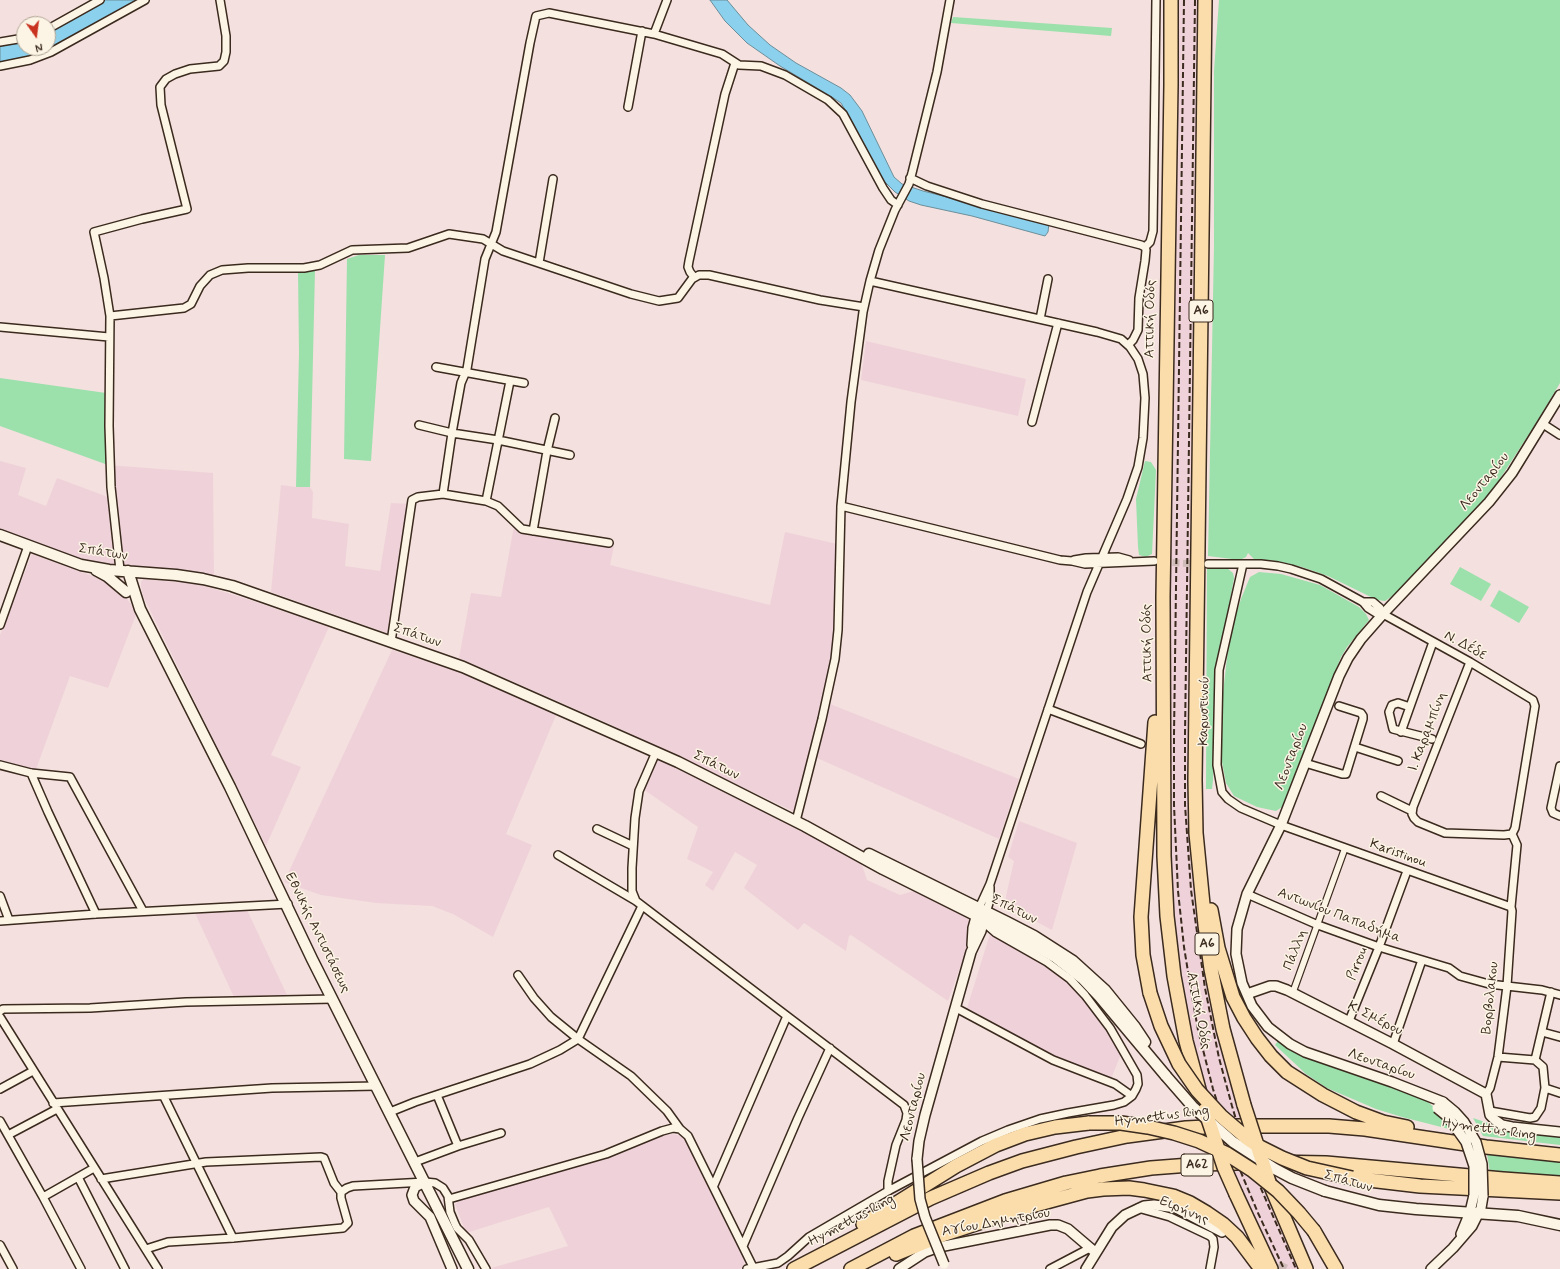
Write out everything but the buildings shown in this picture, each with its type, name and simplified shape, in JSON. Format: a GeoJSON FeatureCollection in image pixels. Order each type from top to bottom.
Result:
{"type":"FeatureCollection","features":[{"type":"Feature","properties":{"kind":"highway"},"geometry":{"type":"LineString","coordinates":[[1162,0],[1164,40],[1171,85]]}},
{"type":"Feature","properties":{"kind":"highway","name":"Αττική Οδός"},"geometry":{"type":"LineString","coordinates":[[1171,0],[1163,597],[1164,848],[1167,916],[1179,1005],[1195,1076],[1205,1110],[1222,1160],[1236,1194],[1271,1269]]}},
{"type":"Feature","properties":{"kind":"highway","name":"Αττική Οδός"},"geometry":{"type":"LineString","coordinates":[[1205,0],[1196,833],[1211,968],[1223,1029],[1244,1105],[1269,1182],[1306,1269]]}},
{"type":"Feature","properties":{"kind":"highway"},"geometry":{"type":"LineString","coordinates":[[1163,597],[1141,917],[1143,955],[1150,993],[1161,1026],[1179,1064],[1197,1090],[1221,1116],[1248,1139],[1282,1158],[1307,1168],[1352,1178],[1420,1186],[1560,1193]]}},
{"type":"Feature","properties":{"kind":"highway"},"geometry":{"type":"LineString","coordinates":[[1196,751],[1200,780],[1207,877],[1218,948],[1233,996],[1244,1018],[1271,1056],[1287,1072],[1307,1086],[1362,1115],[1383,1122],[1428,1132],[1487,1141],[1557,1155]]}},
{"type":"Feature","properties":{"kind":"highway"},"geometry":{"type":"LineString","coordinates":[[787,1269],[956,1166],[996,1145],[1025,1134],[1055,1127],[1089,1123],[1122,1123],[1174,1133],[1199,1141],[1227,1154],[1252,1170],[1278,1191],[1299,1213],[1314,1231],[1336,1269]]}},
{"type":"Feature","properties":{"kind":"highway","name":"Hymettus Ring"},"geometry":{"type":"LineString","coordinates":[[794,1269],[924,1201],[988,1173],[1022,1161],[1135,1135],[1186,1128],[1225,1126],[1329,1126],[1365,1129],[1486,1147],[1557,1155]]}},
{"type":"Feature","properties":{"kind":"highway","name":"Α62"},"geometry":{"type":"LineString","coordinates":[[851,1269],[914,1236],[1005,1201],[1078,1180],[1151,1168],[1203,1164],[1326,1163],[1560,1183]]}},
{"type":"Feature","properties":{"kind":"highway"},"geometry":{"type":"LineString","coordinates":[[862,1269],[908,1249],[985,1220],[1070,1196],[1096,1190],[1116,1188],[1159,1192],[1180,1199],[1202,1209],[1223,1224],[1237,1237],[1261,1269]]}},
{"type":"Feature","properties":{"kind":"main road","name":"Σπάτων"},"geometry":{"type":"LineString","coordinates":[[0,535],[71,562],[89,567],[203,579],[232,586],[463,667],[656,752],[800,823],[886,862],[981,913],[1055,957],[1083,979],[1099,996],[1192,1108],[1233,1142],[1292,1178],[1325,1191],[1379,1204],[1416,1209],[1518,1216],[1560,1225]]}},
{"type":"Feature","properties":{"kind":"main road","name":"Εθνικής Αντιστάσεως"},"geometry":{"type":"LineString","coordinates":[[89,567],[106,576],[126,592],[140,609]]}},
{"type":"Feature","properties":{"kind":"main road"},"geometry":{"type":"LineString","coordinates":[[124,571],[126,592]]}},
{"type":"Feature","properties":{"kind":"main road","name":"Εθνικής Αντιστάσεως"},"geometry":{"type":"LineString","coordinates":[[124,571],[140,609],[230,787],[333,999],[468,1269]]}},
{"type":"Feature","properties":{"kind":"street"},"geometry":{"type":"LineString","coordinates":[[56,25],[100,0]]}},
{"type":"Feature","properties":{"kind":"street"},"geometry":{"type":"LineString","coordinates":[[0,66],[30,60],[51,52],[145,0]]}},
{"type":"Feature","properties":{"kind":"street"},"geometry":{"type":"LineString","coordinates":[[124,571],[111,487],[109,426],[110,316],[104,278],[94,232],[187,209],[161,105],[160,88],[166,80],[175,74],[190,69],[219,66],[224,61],[226,52],[226,36],[220,0]]}},
{"type":"Feature","properties":{"kind":"street"},"geometry":{"type":"LineString","coordinates":[[654,34],[667,0]]}},
{"type":"Feature","properties":{"kind":"street"},"geometry":{"type":"LineString","coordinates":[[800,823],[835,658],[838,630],[841,506],[851,402],[864,307],[879,250],[899,202],[910,181],[938,72],[950,0]]}},
{"type":"Feature","properties":{"kind":"street"},"geometry":{"type":"LineString","coordinates":[[1145,247],[1150,242],[1153,231],[1156,0]]}},
{"type":"Feature","properties":{"kind":"street"},"geometry":{"type":"LineString","coordinates":[[443,494],[452,433],[461,383],[467,369],[485,259],[492,245],[498,224],[536,16],[549,13],[654,34],[722,54],[739,65],[761,66],[772,70],[812,91],[837,108],[848,121],[883,188],[891,200],[899,202]]}},
{"type":"Feature","properties":{"kind":"street"},"geometry":{"type":"LineString","coordinates":[[628,107],[642,32]]}},
{"type":"Feature","properties":{"kind":"street"},"geometry":{"type":"LineString","coordinates":[[0,42],[16,39]]}},
{"type":"Feature","properties":{"kind":"street"},"geometry":{"type":"LineString","coordinates":[[694,277],[688,267],[689,261],[725,94],[735,63]]}},
{"type":"Feature","properties":{"kind":"street"},"geometry":{"type":"LineString","coordinates":[[539,264],[553,179]]}},
{"type":"Feature","properties":{"kind":"street"},"geometry":{"type":"LineString","coordinates":[[910,181],[982,204],[1141,244],[1145,247],[1145,261],[1139,298],[1138,330],[1134,340],[1128,345]]}},
{"type":"Feature","properties":{"kind":"street"},"geometry":{"type":"LineString","coordinates":[[110,316],[184,308],[190,304],[200,286],[210,275],[222,270],[248,268],[304,268],[320,265],[352,250],[408,248],[449,234],[483,239],[503,251],[539,264],[631,294],[659,301],[678,298],[694,277],[709,275],[820,300],[864,307]]}},
{"type":"Feature","properties":{"kind":"street"},"geometry":{"type":"LineString","coordinates":[[1040,319],[1048,279]]}},
{"type":"Feature","properties":{"kind":"street"},"geometry":{"type":"LineString","coordinates":[[518,975],[534,998],[551,1017],[578,1039],[631,1076],[667,1111],[680,1130],[688,1136],[714,1185],[743,1246],[750,1268],[771,1265],[783,1260],[808,1237],[888,1191],[959,1153],[1008,1130],[1040,1119],[1114,1106],[1124,1102],[1132,1096],[1138,1084],[1137,1075],[1110,1028],[1085,995],[1060,971],[996,933],[988,926],[981,913],[1087,592],[1127,499],[1138,467],[1143,438],[1145,398],[1143,374],[1138,359],[1128,345],[1121,339],[1058,323],[870,281]]}},
{"type":"Feature","properties":{"kind":"street"},"geometry":{"type":"LineString","coordinates":[[1032,422],[1058,323]]}},
{"type":"Feature","properties":{"kind":"street"},"geometry":{"type":"LineString","coordinates":[[0,327],[109,337]]}},
{"type":"Feature","properties":{"kind":"street"},"geometry":{"type":"LineString","coordinates":[[436,368],[524,383]]}},
{"type":"Feature","properties":{"kind":"street"},"geometry":{"type":"LineString","coordinates":[[486,501],[510,381]]}},
{"type":"Feature","properties":{"kind":"street","name":"Λεονταρίου"},"geometry":{"type":"LineString","coordinates":[[1431,1269],[1457,1243],[1474,1213],[1479,1195],[1482,1164],[1476,1142],[1464,1122],[1455,1112],[1417,1092],[1392,1082],[1305,1052],[1290,1044],[1268,1027],[1258,1016],[1242,983],[1238,970],[1235,940],[1240,916],[1248,894],[1281,825],[1348,658],[1381,613],[1489,502],[1512,473],[1560,395]]}},
{"type":"Feature","properties":{"kind":"street"},"geometry":{"type":"LineString","coordinates":[[533,531],[547,451],[555,418]]}},
{"type":"Feature","properties":{"kind":"street"},"geometry":{"type":"LineString","coordinates":[[1543,424],[1560,435]]}},
{"type":"Feature","properties":{"kind":"street"},"geometry":{"type":"LineString","coordinates":[[419,425],[452,433],[498,440],[570,456]]}},
{"type":"Feature","properties":{"kind":"street"},"geometry":{"type":"LineString","coordinates":[[391,642],[412,500],[422,496],[443,494],[486,501],[498,506],[522,529],[609,543]]}},
{"type":"Feature","properties":{"kind":"street"},"geometry":{"type":"LineString","coordinates":[[841,506],[1048,558],[1072,561],[1086,558],[1101,561],[1118,557],[1132,561],[1154,561]]}},
{"type":"Feature","properties":{"kind":"street"},"geometry":{"type":"LineString","coordinates":[[0,625],[1,617],[28,546]]}},
{"type":"Feature","properties":{"kind":"street","name":"Ν. Δέδε"},"geometry":{"type":"LineString","coordinates":[[1208,564],[1278,566],[1305,573],[1334,585],[1363,602],[1368,608],[1376,613],[1381,613],[1470,662],[1533,700],[1535,706],[1515,828],[1512,834]]}},
{"type":"Feature","properties":{"kind":"street","name":"Καρυστινού"},"geometry":{"type":"LineString","coordinates":[[1243,564],[1219,670],[1218,775],[1222,792],[1232,803],[1281,825]]}},
{"type":"Feature","properties":{"kind":"street","name":"Ι. Καραμπίνη"},"geometry":{"type":"LineString","coordinates":[[1401,732],[1432,642]]}},
{"type":"Feature","properties":{"kind":"street","name":"Ι. Καραμπίνη"},"geometry":{"type":"LineString","coordinates":[[1412,811],[1470,662]]}},
{"type":"Feature","properties":{"kind":"street"},"geometry":{"type":"LineString","coordinates":[[1410,707],[1398,703],[1392,706],[1389,712],[1393,729],[1432,739]]}},
{"type":"Feature","properties":{"kind":"street"},"geometry":{"type":"LineString","coordinates":[[1305,763],[1346,774],[1363,716],[1338,706]]}},
{"type":"Feature","properties":{"kind":"street"},"geometry":{"type":"LineString","coordinates":[[1048,709],[1141,744]]}},
{"type":"Feature","properties":{"kind":"street"},"geometry":{"type":"LineString","coordinates":[[1355,747],[1398,761]]}},
{"type":"Feature","properties":{"kind":"street"},"geometry":{"type":"LineString","coordinates":[[636,901],[632,891],[635,818],[639,791],[656,752]]}},
{"type":"Feature","properties":{"kind":"street"},"geometry":{"type":"LineString","coordinates":[[0,765],[31,773],[70,777],[143,911]]}},
{"type":"Feature","properties":{"kind":"street"},"geometry":{"type":"LineString","coordinates":[[1560,766],[1551,808],[1553,813],[1560,816]]}},
{"type":"Feature","properties":{"kind":"street"},"geometry":{"type":"LineString","coordinates":[[31,773],[96,914]]}},
{"type":"Feature","properties":{"kind":"street"},"geometry":{"type":"LineString","coordinates":[[1381,796],[1412,811],[1414,818],[1418,822],[1445,833],[1504,836],[1512,834]]}},
{"type":"Feature","properties":{"kind":"street","name":"Karistinou"},"geometry":{"type":"LineString","coordinates":[[1281,825],[1509,906]]}},
{"type":"Feature","properties":{"kind":"street"},"geometry":{"type":"LineString","coordinates":[[597,829],[633,846]]}},
{"type":"Feature","properties":{"kind":"street","name":"Βορβολακου"},"geometry":{"type":"LineString","coordinates":[[1486,1094],[1490,1088],[1498,1057],[1507,986],[1512,911],[1509,906],[1517,845],[1512,834]]}},
{"type":"Feature","properties":{"kind":"street","name":"Πάλλη"},"geometry":{"type":"LineString","coordinates":[[1293,992],[1345,848]]}},
{"type":"Feature","properties":{"kind":"street"},"geometry":{"type":"LineString","coordinates":[[558,855],[636,901],[900,1101],[905,1108],[906,1120],[896,1145],[890,1169],[888,1191]]}},
{"type":"Feature","properties":{"kind":"street","name":"Pirrou"},"geometry":{"type":"LineString","coordinates":[[1349,1021],[1379,947],[1407,871]]}},
{"type":"Feature","properties":{"kind":"street","name":"Αντωνίου Παπαδήμα"},"geometry":{"type":"LineString","coordinates":[[1248,894],[1318,925],[1379,947],[1451,969],[1460,976],[1489,984],[1552,992],[1560,995]]}},
{"type":"Feature","properties":{"kind":"street"},"geometry":{"type":"LineString","coordinates":[[0,896],[9,920]]}},
{"type":"Feature","properties":{"kind":"street"},"geometry":{"type":"LineString","coordinates":[[0,921],[143,911],[288,904]]}},
{"type":"Feature","properties":{"kind":"street"},"geometry":{"type":"LineString","coordinates":[[390,1112],[530,1064],[560,1050],[578,1039],[642,906]]}},
{"type":"Feature","properties":{"kind":"street","name":"Λεονταρίου"},"geometry":{"type":"LineString","coordinates":[[944,1267],[925,1217],[920,1199],[917,1159],[919,1141],[925,1115],[971,952],[980,931],[981,913]]}},
{"type":"Feature","properties":{"kind":"street"},"geometry":{"type":"LineString","coordinates":[[1393,1044],[1422,960]]}},
{"type":"Feature","properties":{"kind":"street","name":"Κ. Σμέρου"},"geometry":{"type":"LineString","coordinates":[[1247,994],[1270,986],[1276,986],[1293,992],[1486,1094]]}},
{"type":"Feature","properties":{"kind":"street"},"geometry":{"type":"LineString","coordinates":[[1535,1060],[1552,992]]}},
{"type":"Feature","properties":{"kind":"street"},"geometry":{"type":"LineString","coordinates":[[0,1011],[3,1009],[90,1008],[186,1002],[333,999]]}},
{"type":"Feature","properties":{"kind":"street"},"geometry":{"type":"LineString","coordinates":[[956,1008],[1053,1060],[1115,1084],[1132,1096]]}},
{"type":"Feature","properties":{"kind":"street"},"geometry":{"type":"LineString","coordinates":[[714,1185],[787,1016]]}},
{"type":"Feature","properties":{"kind":"street"},"geometry":{"type":"LineString","coordinates":[[0,1017],[158,1269]]}},
{"type":"Feature","properties":{"kind":"street"},"geometry":{"type":"LineString","coordinates":[[1542,1032],[1560,1037]]}},
{"type":"Feature","properties":{"kind":"street"},"geometry":{"type":"LineString","coordinates":[[743,1246],[830,1048]]}},
{"type":"Feature","properties":{"kind":"street"},"geometry":{"type":"LineString","coordinates":[[1490,1111],[1530,1118],[1535,1117],[1541,1108],[1545,1088],[1543,1067],[1535,1060],[1498,1057]]}},
{"type":"Feature","properties":{"kind":"street"},"geometry":{"type":"LineString","coordinates":[[0,1089],[33,1071]]}},
{"type":"Feature","properties":{"kind":"street"},"geometry":{"type":"LineString","coordinates":[[8,1135],[55,1106],[272,1088],[377,1086]]}},
{"type":"Feature","properties":{"kind":"street"},"geometry":{"type":"LineString","coordinates":[[1545,1088],[1560,1093]]}},
{"type":"Feature","properties":{"kind":"street"},"geometry":{"type":"LineString","coordinates":[[1486,1094],[1490,1115],[1502,1125],[1560,1132]]}},
{"type":"Feature","properties":{"kind":"street"},"geometry":{"type":"LineString","coordinates":[[437,1095],[458,1146]]}},
{"type":"Feature","properties":{"kind":"street"},"geometry":{"type":"LineString","coordinates":[[164,1097],[233,1238]]}},
{"type":"Feature","properties":{"kind":"street"},"geometry":{"type":"LineString","coordinates":[[0,1121],[43,1197],[81,1269]]}},
{"type":"Feature","properties":{"kind":"street"},"geometry":{"type":"LineString","coordinates":[[448,1199],[606,1154],[662,1131],[673,1128],[680,1130]]}},
{"type":"Feature","properties":{"kind":"street"},"geometry":{"type":"LineString","coordinates":[[415,1162],[458,1146],[501,1133]]}},
{"type":"Feature","properties":{"kind":"street"},"geometry":{"type":"LineString","coordinates":[[101,1178],[196,1163],[321,1156],[324,1158],[334,1183],[342,1192]]}},
{"type":"Feature","properties":{"kind":"street"},"geometry":{"type":"LineString","coordinates":[[43,1197],[94,1168]]}},
{"type":"Feature","properties":{"kind":"street"},"geometry":{"type":"LineString","coordinates":[[78,1177],[125,1269]]}},
{"type":"Feature","properties":{"kind":"street"},"geometry":{"type":"LineString","coordinates":[[342,1192],[353,1186],[425,1182],[434,1183],[443,1188],[448,1199],[452,1218],[457,1228],[470,1240],[486,1269]]}},
{"type":"Feature","properties":{"kind":"street"},"geometry":{"type":"LineString","coordinates":[[425,1182],[415,1188],[412,1194],[414,1201],[430,1217],[452,1269]]}},
{"type":"Feature","properties":{"kind":"street"},"geometry":{"type":"LineString","coordinates":[[146,1249],[168,1242],[233,1238],[342,1228],[348,1223],[341,1198],[342,1192]]}},
{"type":"Feature","properties":{"kind":"street"},"geometry":{"type":"LineString","coordinates":[[1050,1269],[1092,1250],[1116,1222],[1138,1208],[1154,1205],[1171,1207],[1189,1214],[1222,1232]]}},
{"type":"Feature","properties":{"kind":"street","name":"Ειρήνης"},"geometry":{"type":"LineString","coordinates":[[1138,1208],[1170,1217],[1210,1236],[1214,1247],[1210,1269]]}},
{"type":"Feature","properties":{"kind":"street","name":"Αγίου Δημητρίου"},"geometry":{"type":"LineString","coordinates":[[899,1269],[925,1252],[939,1247],[1045,1225],[1054,1225],[1064,1228],[1092,1250]]}},
{"type":"Feature","properties":{"kind":"street"},"geometry":{"type":"LineString","coordinates":[[0,1245],[13,1269]]}},
{"type":"Feature","properties":{"kind":"street"},"geometry":{"type":"LineString","coordinates":[[1086,1269],[1092,1250]]}},
{"type":"Feature","properties":{"kind":"shaded area"},"geometry":{"type":"Polygon","coordinates":[[[1178,0],[1199,0],[1188,690],[1190,828],[1199,926],[1221,1043],[1242,1128],[1205,1092],[1189,1020],[1176,931],[1170,838],[1170,573],[1178,0]]]}},
{"type":"Feature","properties":{"kind":"shaded area"},"geometry":{"type":"Polygon","coordinates":[[[866,341],[1026,379],[1018,416],[861,380],[866,341]]]}},
{"type":"Feature","properties":{"kind":"shaded area"},"geometry":{"type":"Polygon","coordinates":[[[0,461],[26,468],[18,495],[46,506],[57,478],[108,497],[108,465],[213,473],[214,576],[180,570],[108,569],[0,532],[0,461]]]}},
{"type":"Feature","properties":{"kind":"shaded area"},"geometry":{"type":"Polygon","coordinates":[[[281,485],[310,487],[313,492],[312,518],[349,524],[345,566],[380,571],[391,503],[410,504],[390,634],[271,592],[281,485]]]}},
{"type":"Feature","properties":{"kind":"shaded area"},"geometry":{"type":"Polygon","coordinates":[[[514,526],[521,532],[614,546],[610,565],[770,605],[785,532],[837,544],[835,634],[828,682],[795,812],[605,722],[459,658],[471,593],[501,597],[514,526]]]}},
{"type":"Feature","properties":{"kind":"shaded area"},"geometry":{"type":"Polygon","coordinates":[[[32,554],[106,581],[121,591],[137,612],[108,688],[70,676],[35,772],[0,763],[0,635],[32,554]]]}},
{"type":"Feature","properties":{"kind":"shaded area"},"geometry":{"type":"Polygon","coordinates":[[[143,579],[198,584],[329,627],[271,755],[301,767],[266,846],[143,596],[141,582],[143,579]]]}},
{"type":"Feature","properties":{"kind":"shaded area"},"geometry":{"type":"Polygon","coordinates":[[[392,650],[454,670],[557,713],[506,834],[532,845],[493,937],[453,914],[432,906],[376,903],[321,895],[284,882],[392,650]]]}},
{"type":"Feature","properties":{"kind":"shaded area"},"geometry":{"type":"Polygon","coordinates":[[[830,704],[1019,779],[999,839],[817,758],[830,704]]]}},
{"type":"Feature","properties":{"kind":"shaded area"},"geometry":{"type":"Polygon","coordinates":[[[657,758],[860,859],[867,880],[900,895],[918,890],[968,918],[972,922],[970,940],[948,1001],[851,935],[849,936],[846,951],[804,923],[798,930],[744,888],[757,865],[735,852],[713,891],[705,885],[713,872],[687,859],[698,827],[643,789],[657,758]]]}},
{"type":"Feature","properties":{"kind":"shaded area"},"geometry":{"type":"Polygon","coordinates":[[[1019,821],[1077,843],[1052,930],[1009,907],[1006,903],[1006,896],[1014,861],[1008,857],[1019,821]]]}},
{"type":"Feature","properties":{"kind":"shaded area"},"geometry":{"type":"Polygon","coordinates":[[[247,910],[288,997],[234,997],[194,911],[247,910]]]}},
{"type":"Feature","properties":{"kind":"shaded area"},"geometry":{"type":"Polygon","coordinates":[[[990,934],[1047,964],[1062,974],[1098,1014],[1121,1054],[1111,1079],[1050,1054],[967,1008],[990,934]]]}},
{"type":"Feature","properties":{"kind":"shaded area"},"geometry":{"type":"Polygon","coordinates":[[[672,1134],[686,1137],[746,1259],[742,1268],[488,1269],[568,1246],[549,1207],[466,1233],[455,1204],[458,1201],[561,1170],[616,1156],[660,1136],[672,1134]]]}},
{"type":"Feature","properties":{"kind":"shaded area"},"geometry":{"type":"Polygon","coordinates":[[[1226,1159],[1265,1185],[1302,1269],[1279,1269],[1226,1159]]]}},
{"type":"Feature","properties":{"kind":"green space"},"geometry":{"type":"Polygon","coordinates":[[[1219,0],[1560,0],[1560,383],[1490,494],[1475,512],[1398,592],[1385,601],[1377,600],[1328,576],[1302,567],[1277,561],[1254,559],[1248,553],[1246,557],[1240,560],[1208,556],[1214,247],[1214,71],[1219,0]]]}},
{"type":"Feature","properties":{"kind":"green space"},"geometry":{"type":"Polygon","coordinates":[[[953,17],[1112,28],[1111,36],[951,23],[953,17]]]}},
{"type":"Feature","properties":{"kind":"green space"},"geometry":{"type":"Polygon","coordinates":[[[359,255],[385,255],[371,461],[344,459],[347,259],[359,255]]]}},
{"type":"Feature","properties":{"kind":"green space"},"geometry":{"type":"Polygon","coordinates":[[[315,270],[310,487],[296,487],[299,353],[298,272],[315,270]]]}},
{"type":"Feature","properties":{"kind":"green space"},"geometry":{"type":"Polygon","coordinates":[[[0,378],[106,393],[108,465],[0,426],[0,378]]]}},
{"type":"Feature","properties":{"kind":"green space"},"geometry":{"type":"Polygon","coordinates":[[[1145,461],[1151,462],[1156,470],[1152,554],[1146,557],[1139,555],[1136,499],[1145,461]]]}},
{"type":"Feature","properties":{"kind":"green space"},"geometry":{"type":"Polygon","coordinates":[[[1460,567],[1491,584],[1481,601],[1450,584],[1460,567]]]}},
{"type":"Feature","properties":{"kind":"green space"},"geometry":{"type":"Polygon","coordinates":[[[1207,568],[1227,568],[1233,573],[1234,578],[1215,683],[1212,789],[1206,789],[1207,568]]]}},
{"type":"Feature","properties":{"kind":"green space"},"geometry":{"type":"Polygon","coordinates":[[[1259,572],[1281,574],[1320,585],[1359,607],[1366,614],[1369,620],[1347,647],[1341,657],[1282,807],[1276,811],[1257,807],[1234,796],[1226,783],[1222,762],[1221,711],[1227,658],[1234,620],[1250,577],[1259,572]]]}},
{"type":"Feature","properties":{"kind":"green space"},"geometry":{"type":"Polygon","coordinates":[[[1499,590],[1529,607],[1519,623],[1490,606],[1499,590]]]}},
{"type":"Feature","properties":{"kind":"green space"},"geometry":{"type":"Polygon","coordinates":[[[1280,1038],[1412,1093],[1427,1101],[1457,1131],[1376,1109],[1327,1088],[1306,1074],[1275,1045],[1280,1038]]]}},
{"type":"Feature","properties":{"kind":"green space"},"geometry":{"type":"Polygon","coordinates":[[[1473,1118],[1506,1129],[1560,1135],[1560,1145],[1483,1136],[1473,1118]]]}},
{"type":"Feature","properties":{"kind":"green space"},"geometry":{"type":"Polygon","coordinates":[[[1487,1154],[1525,1159],[1560,1161],[1560,1177],[1490,1173],[1487,1154]]]}},
{"type":"Feature","properties":{"kind":"water"},"geometry":{"type":"Polygon","coordinates":[[[103,0],[139,0],[56,45],[56,26],[103,0]]]}},
{"type":"Feature","properties":{"kind":"water"},"geometry":{"type":"Polygon","coordinates":[[[710,0],[727,0],[748,25],[770,45],[796,63],[841,88],[850,95],[862,111],[894,177],[902,184],[923,191],[1049,223],[1048,232],[1045,236],[972,216],[921,205],[909,201],[895,192],[879,176],[853,123],[841,103],[780,66],[747,43],[725,21],[710,0]]]}},
{"type":"Feature","properties":{"kind":"water"},"geometry":{"type":"Polygon","coordinates":[[[16,43],[16,56],[33,56],[0,62],[0,46],[16,43]]]}},
{"type":"Feature","properties":{"kind":"tunnel"},"geometry":{"type":"LineString","coordinates":[[1162,562],[1199,564]]}},
{"type":"Feature","properties":{"kind":"tunnel"},"geometry":{"type":"LineString","coordinates":[[1266,1259],[1286,1269]]}},
{"type":"Feature","properties":{"kind":"railway"},"geometry":{"type":"LineString","coordinates":[[1184,0],[1174,735],[1174,805],[1178,891],[1184,947],[1198,1030],[1213,1089],[1235,1158],[1284,1269]]}},
{"type":"Feature","properties":{"kind":"railway"},"geometry":{"type":"LineString","coordinates":[[1195,0],[1185,734],[1185,805],[1191,890],[1205,988],[1219,1058],[1232,1106],[1240,1133],[1259,1184],[1296,1269]]}}]}
